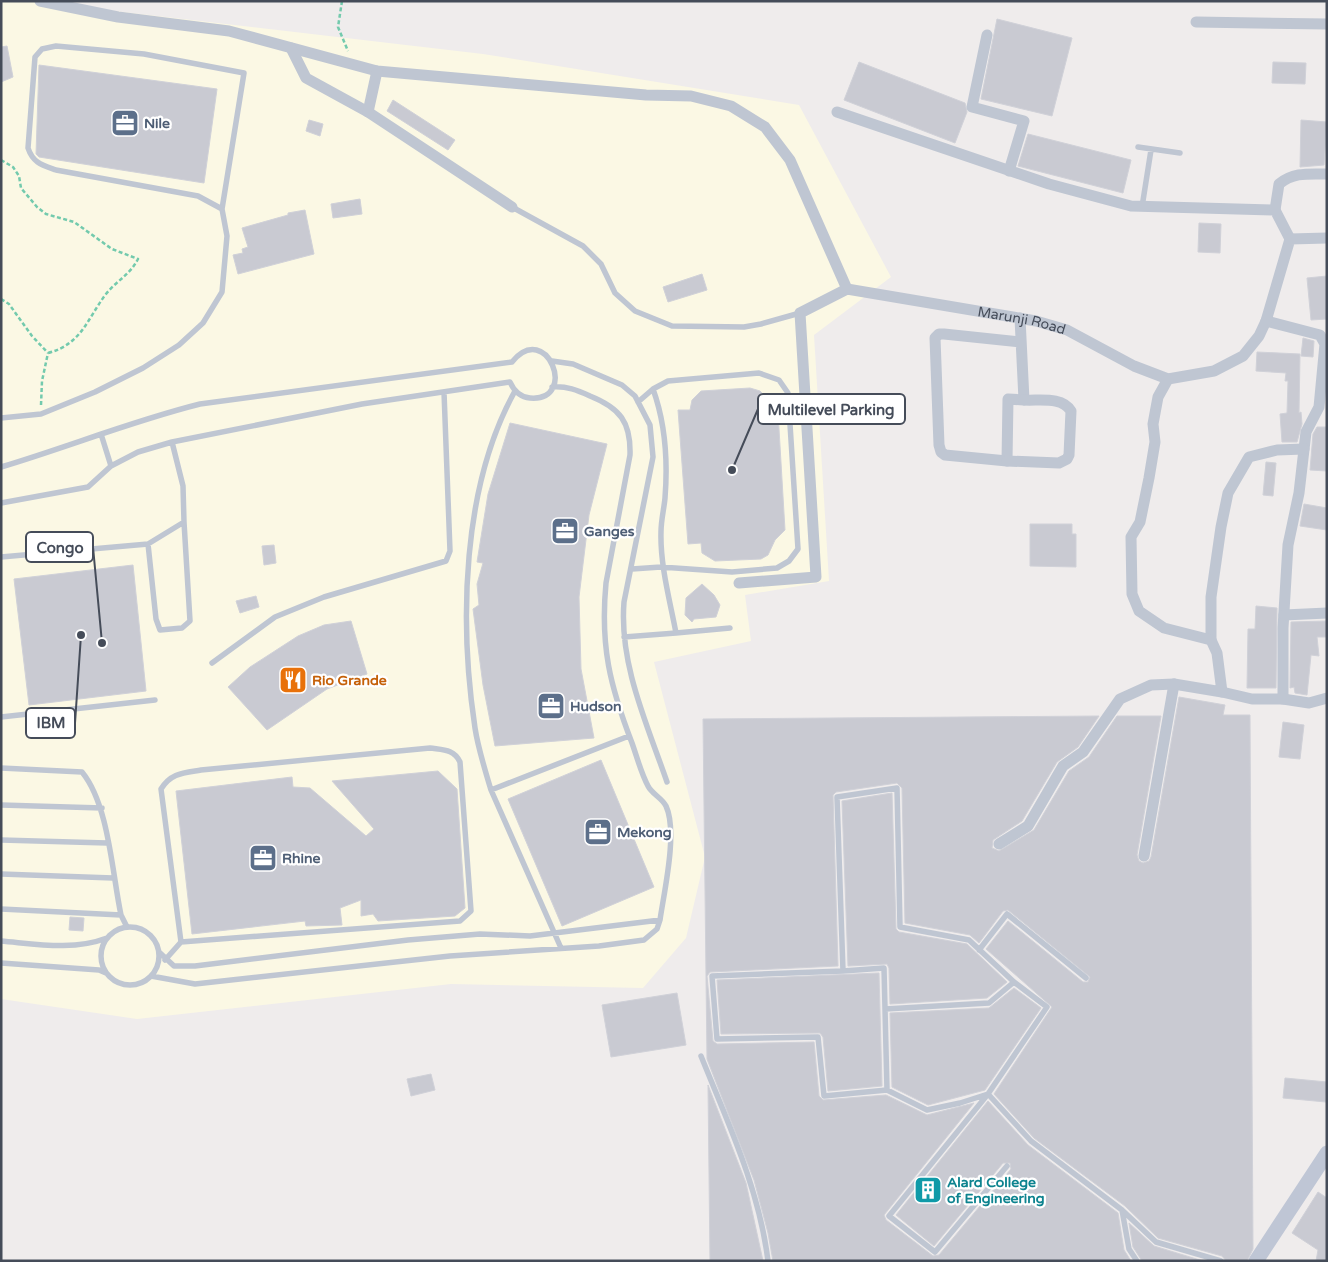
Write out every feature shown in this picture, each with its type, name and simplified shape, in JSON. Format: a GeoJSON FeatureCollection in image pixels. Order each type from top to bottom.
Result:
{"type":"FeatureCollection","features":[{"type":"Feature","properties":{"kind":"street"},"geometry":{"type":"LineString","coordinates":[[40,1],[118,16],[229,31],[377,71],[646,95],[691,96],[731,106],[764,127],[790,160],[847,289],[800,312],[816,577],[739,583]]}},
{"type":"Feature","properties":{"kind":"street"},"geometry":{"type":"LineString","coordinates":[[1196,22],[1327,24]]}},
{"type":"Feature","properties":{"kind":"street"},"geometry":{"type":"LineString","coordinates":[[987,35],[972,107],[1024,121],[1009,171]]}},
{"type":"Feature","properties":{"kind":"street"},"geometry":{"type":"LineString","coordinates":[[291,48],[306,78],[368,112],[512,207]]}},
{"type":"Feature","properties":{"kind":"street"},"geometry":{"type":"LineString","coordinates":[[368,112],[377,71]]}},
{"type":"Feature","properties":{"kind":"street"},"geometry":{"type":"LineString","coordinates":[[837,112],[1009,171],[1117,203],[1142,207],[1275,210]]}},
{"type":"Feature","properties":{"kind":"street"},"geometry":{"type":"LineString","coordinates":[[1211,640],[1164,628],[1140,611],[1132,594],[1131,537],[1140,522],[1149,478],[1155,442],[1153,424],[1158,398],[1168,379],[1214,371],[1243,356],[1259,336],[1266,321],[1290,239],[1275,210],[1279,184],[1289,176],[1304,173],[1327,174]]}},
{"type":"Feature","properties":{"kind":"street"},"geometry":{"type":"LineString","coordinates":[[1290,239],[1327,238]]}},
{"type":"Feature","properties":{"kind":"street","name":"Marunji Road"},"geometry":{"type":"LineString","coordinates":[[847,289],[1020,318],[1067,330],[1134,366],[1168,379]]}},
{"type":"Feature","properties":{"kind":"street"},"geometry":{"type":"LineString","coordinates":[[1020,318],[1024,400]]}},
{"type":"Feature","properties":{"kind":"street"},"geometry":{"type":"LineString","coordinates":[[1266,321],[1320,335],[1326,344],[1323,406],[1306,432],[1298,493],[1288,545],[1284,615],[1283,699]]}},
{"type":"Feature","properties":{"kind":"street"},"geometry":{"type":"LineString","coordinates":[[1007,461],[1008,399],[1059,401],[1068,406],[1071,411],[1069,455],[1067,459],[1060,463],[1007,461],[945,455],[941,452],[935,338],[939,334],[944,334],[1021,342]]}},
{"type":"Feature","properties":{"kind":"street"},"geometry":{"type":"LineString","coordinates":[[1222,692],[1216,653],[1211,640],[1210,597],[1228,493],[1249,457],[1277,450],[1304,450]]}},
{"type":"Feature","properties":{"kind":"street"},"geometry":{"type":"LineString","coordinates":[[1284,615],[1327,613]]}},
{"type":"Feature","properties":{"kind":"street"},"geometry":{"type":"LineString","coordinates":[[999,844],[1028,826],[1063,766],[1083,752],[1120,699],[1151,685],[1174,684],[1252,699],[1283,699],[1309,703],[1327,698]]}},
{"type":"Feature","properties":{"kind":"street"},"geometry":{"type":"LineString","coordinates":[[1144,856],[1174,684]]}},
{"type":"Feature","properties":{"kind":"street"},"geometry":{"type":"LineString","coordinates":[[1256,1261],[1327,1152]]}},
{"type":"Feature","properties":{"kind":"lane"},"geometry":{"type":"LineString","coordinates":[[1,418],[41,414],[95,392],[143,368],[179,345],[203,323],[222,292],[227,236],[222,209],[244,74],[144,54],[56,46],[42,49],[34,57],[28,148],[31,157],[36,162],[56,170],[198,196],[222,209]]}},
{"type":"Feature","properties":{"kind":"lane"},"geometry":{"type":"LineString","coordinates":[[1138,147],[1180,153]]}},
{"type":"Feature","properties":{"kind":"lane"},"geometry":{"type":"LineString","coordinates":[[1142,207],[1151,150]]}},
{"type":"Feature","properties":{"kind":"lane"},"geometry":{"type":"LineString","coordinates":[[512,207],[583,246],[601,264],[615,293],[635,311],[672,326],[761,324],[800,312]]}},
{"type":"Feature","properties":{"kind":"lane"},"geometry":{"type":"LineString","coordinates":[[1,467],[79,443],[159,414],[200,404],[512,362],[519,354],[529,350],[545,354],[552,361],[556,372],[552,387],[545,395],[535,398],[524,397],[515,392],[510,382],[352,406],[172,442],[138,452],[111,466],[88,487],[1,503]]}},
{"type":"Feature","properties":{"kind":"lane"},"geometry":{"type":"LineString","coordinates":[[552,361],[573,364],[622,385],[638,402],[650,425],[653,457],[624,602],[624,637],[633,681],[667,782]]}},
{"type":"Feature","properties":{"kind":"lane"},"geometry":{"type":"LineString","coordinates":[[632,569],[664,567],[732,572],[777,568],[789,561],[798,549],[788,393],[779,380],[759,373],[668,381],[653,389],[638,402]]}},
{"type":"Feature","properties":{"kind":"lane"},"geometry":{"type":"LineString","coordinates":[[151,976],[195,984],[450,956],[644,940],[657,929],[669,862],[670,829],[666,806],[649,787],[616,701],[606,662],[604,604],[630,455],[630,441],[623,420],[610,404],[572,388],[552,387]]}},
{"type":"Feature","properties":{"kind":"lane"},"geometry":{"type":"LineString","coordinates":[[653,389],[662,413],[667,449],[665,498],[661,532],[664,567],[676,633]]}},
{"type":"Feature","properties":{"kind":"lane"},"geometry":{"type":"LineString","coordinates":[[212,664],[275,618],[324,597],[446,560],[450,552],[444,392]]}},
{"type":"Feature","properties":{"kind":"lane"},"geometry":{"type":"LineString","coordinates":[[515,392],[499,420],[482,478],[467,566],[466,639],[475,729],[491,790],[556,933],[561,948]]}},
{"type":"Feature","properties":{"kind":"lane"},"geometry":{"type":"LineString","coordinates":[[101,434],[111,466]]}},
{"type":"Feature","properties":{"kind":"lane"},"geometry":{"type":"LineString","coordinates":[[148,544],[156,619],[160,630],[182,628],[190,621],[183,486],[172,442]]}},
{"type":"Feature","properties":{"kind":"lane"},"geometry":{"type":"LineString","coordinates":[[1,557],[148,544],[184,522]]}},
{"type":"Feature","properties":{"kind":"lane"},"geometry":{"type":"LineString","coordinates":[[624,637],[730,628]]}},
{"type":"Feature","properties":{"kind":"lane"},"geometry":{"type":"LineString","coordinates":[[1,716],[155,700]]}},
{"type":"Feature","properties":{"kind":"lane"},"geometry":{"type":"LineString","coordinates":[[491,790],[629,736]]}},
{"type":"Feature","properties":{"kind":"lane"},"geometry":{"type":"LineString","coordinates":[[165,960],[181,942],[460,921],[467,917],[471,911],[471,887],[460,762],[457,756],[449,750],[430,748],[200,770],[179,773],[167,779],[161,789],[181,942]]}},
{"type":"Feature","properties":{"kind":"lane"},"geometry":{"type":"LineString","coordinates":[[1,768],[82,772],[92,784],[102,808],[113,878],[121,915],[127,927]]}},
{"type":"Feature","properties":{"kind":"lane"},"geometry":{"type":"LineString","coordinates":[[843,971],[837,797],[897,788],[900,927],[969,940],[1014,982],[1047,1007],[988,1094],[889,1216],[936,1252],[1007,1166]]}},
{"type":"Feature","properties":{"kind":"lane"},"geometry":{"type":"LineString","coordinates":[[1,805],[102,808]]}},
{"type":"Feature","properties":{"kind":"lane"},"geometry":{"type":"LineString","coordinates":[[1,840],[107,843]]}},
{"type":"Feature","properties":{"kind":"lane"},"geometry":{"type":"LineString","coordinates":[[1,874],[113,878]]}},
{"type":"Feature","properties":{"kind":"lane"},"geometry":{"type":"LineString","coordinates":[[1,909],[121,915]]}},
{"type":"Feature","properties":{"kind":"lane"},"geometry":{"type":"LineString","coordinates":[[980,950],[1007,914],[1086,978]]}},
{"type":"Feature","properties":{"kind":"lane"},"geometry":{"type":"LineString","coordinates":[[1,942],[61,946],[95,942],[107,938],[119,928],[136,927],[151,936],[165,960],[174,966],[195,966],[408,940],[480,934],[530,936],[660,920]]}},
{"type":"Feature","properties":{"kind":"lane"},"geometry":{"type":"LineString","coordinates":[[106,973],[101,955],[107,938]]}},
{"type":"Feature","properties":{"kind":"lane"},"geometry":{"type":"LineString","coordinates":[[1,963],[99,970],[106,973],[112,979],[128,985],[144,981],[151,976],[157,965],[159,952]]}},
{"type":"Feature","properties":{"kind":"lane"},"geometry":{"type":"LineString","coordinates":[[887,1090],[884,968],[712,976],[716,1039],[818,1037],[824,1096],[887,1090],[927,1110],[960,1104],[988,1094]]}},
{"type":"Feature","properties":{"kind":"lane"},"geometry":{"type":"LineString","coordinates":[[885,1009],[989,1003],[1014,982]]}},
{"type":"Feature","properties":{"kind":"lane"},"geometry":{"type":"LineString","coordinates":[[701,1056],[735,1137],[748,1174],[766,1243],[768,1261]]}},
{"type":"Feature","properties":{"kind":"lane"},"geometry":{"type":"LineString","coordinates":[[988,1094],[1031,1140],[1122,1210],[1156,1242],[1221,1261]]}},
{"type":"Feature","properties":{"kind":"lane"},"geometry":{"type":"LineString","coordinates":[[1122,1210],[1129,1249],[1138,1261]]}},
{"type":"Feature","properties":{"kind":"path"},"geometry":{"type":"LineString","coordinates":[[342,1],[338,27],[353,64]]}},
{"type":"Feature","properties":{"kind":"path"},"geometry":{"type":"LineString","coordinates":[[1,160],[13,167],[19,176],[21,188],[37,207],[46,214],[74,222],[112,249],[138,259],[131,272],[108,292],[82,331],[61,350],[48,353]]}},
{"type":"Feature","properties":{"kind":"path"},"geometry":{"type":"LineString","coordinates":[[1,299],[9,304],[32,336],[48,353]]}},
{"type":"Feature","properties":{"kind":"path"},"geometry":{"type":"LineString","coordinates":[[41,414],[42,381],[48,353]]}},
{"type":"Feature","properties":{"kind":"shaded area"},"geometry":{"type":"Polygon","coordinates":[[[1,1],[28,1],[483,54],[799,105],[891,277],[814,335],[829,581],[745,595],[751,641],[654,662],[705,857],[686,938],[643,988],[451,984],[137,1019],[1,999],[1,1]]]}},
{"type":"Feature","properties":{"kind":"building"},"geometry":{"type":"Polygon","coordinates":[[[997,19],[1072,38],[1052,116],[981,99],[997,19]]]}},
{"type":"Feature","properties":{"kind":"building"},"geometry":{"type":"Polygon","coordinates":[[[7,46],[13,77],[1,82],[1,47],[7,46]]]}},
{"type":"Feature","properties":{"kind":"building"},"geometry":{"type":"Polygon","coordinates":[[[859,62],[965,103],[967,112],[955,143],[844,100],[859,62]]]}},
{"type":"Feature","properties":{"kind":"building"},"geometry":{"type":"Polygon","coordinates":[[[1273,62],[1306,63],[1305,84],[1272,83],[1273,62]]]}},
{"type":"Feature","properties":{"kind":"building","name":"Nile"},"geometry":{"type":"Polygon","coordinates":[[[39,65],[217,89],[204,183],[39,157],[36,154],[39,65]]]}},
{"type":"Feature","properties":{"kind":"building"},"geometry":{"type":"Polygon","coordinates":[[[393,100],[455,140],[448,150],[387,111],[393,100]]]}},
{"type":"Feature","properties":{"kind":"building"},"geometry":{"type":"Polygon","coordinates":[[[309,120],[323,124],[320,136],[306,131],[309,120]]]}},
{"type":"Feature","properties":{"kind":"building"},"geometry":{"type":"Polygon","coordinates":[[[1301,120],[1327,122],[1324,165],[1300,167],[1301,120]]]}},
{"type":"Feature","properties":{"kind":"building"},"geometry":{"type":"Polygon","coordinates":[[[1028,134],[1131,160],[1123,193],[1018,166],[1028,134]]]}},
{"type":"Feature","properties":{"kind":"building"},"geometry":{"type":"Polygon","coordinates":[[[360,199],[362,214],[333,218],[331,204],[360,199]]]}},
{"type":"Feature","properties":{"kind":"building"},"geometry":{"type":"Polygon","coordinates":[[[305,210],[314,254],[238,274],[233,255],[243,253],[242,249],[248,247],[242,228],[288,215],[288,213],[305,210]]]}},
{"type":"Feature","properties":{"kind":"building"},"geometry":{"type":"Polygon","coordinates":[[[1199,223],[1221,224],[1220,253],[1198,252],[1199,223]]]}},
{"type":"Feature","properties":{"kind":"building"},"geometry":{"type":"Polygon","coordinates":[[[702,274],[707,290],[668,302],[663,287],[702,274]]]}},
{"type":"Feature","properties":{"kind":"building"},"geometry":{"type":"Polygon","coordinates":[[[1327,276],[1327,319],[1311,320],[1307,278],[1327,276]]]}},
{"type":"Feature","properties":{"kind":"building"},"geometry":{"type":"Polygon","coordinates":[[[1303,338],[1314,341],[1313,357],[1301,356],[1303,338]]]}},
{"type":"Feature","properties":{"kind":"building"},"geometry":{"type":"Polygon","coordinates":[[[1257,352],[1300,354],[1299,413],[1301,412],[1302,424],[1297,442],[1282,442],[1280,414],[1287,413],[1288,381],[1285,381],[1286,373],[1256,371],[1257,352]]]}},
{"type":"Feature","properties":{"kind":"building"},"geometry":{"type":"Polygon","coordinates":[[[750,388],[760,391],[765,396],[777,395],[785,530],[775,540],[768,555],[761,559],[715,561],[702,553],[701,543],[688,544],[678,410],[690,410],[692,400],[701,391],[750,388]]]}},
{"type":"Feature","properties":{"kind":"building"},"geometry":{"type":"Polygon","coordinates":[[[510,423],[607,444],[589,515],[579,597],[581,669],[594,738],[495,746],[483,685],[473,609],[479,605],[477,584],[483,563],[477,562],[488,494],[510,423]]]}},
{"type":"Feature","properties":{"kind":"building"},"geometry":{"type":"Polygon","coordinates":[[[1317,427],[1327,427],[1327,471],[1310,470],[1313,434],[1317,427]]]}},
{"type":"Feature","properties":{"kind":"building"},"geometry":{"type":"Polygon","coordinates":[[[1266,462],[1276,463],[1273,496],[1263,495],[1266,462]]]}},
{"type":"Feature","properties":{"kind":"building"},"geometry":{"type":"Polygon","coordinates":[[[1304,504],[1327,508],[1327,530],[1300,526],[1304,504]]]}},
{"type":"Feature","properties":{"kind":"building"},"geometry":{"type":"Polygon","coordinates":[[[1030,524],[1072,524],[1072,534],[1076,534],[1076,567],[1030,566],[1030,524]]]}},
{"type":"Feature","properties":{"kind":"building"},"geometry":{"type":"Polygon","coordinates":[[[274,545],[276,563],[264,565],[262,546],[274,545]]]}},
{"type":"Feature","properties":{"kind":"building"},"geometry":{"type":"Polygon","coordinates":[[[133,565],[146,691],[29,705],[14,579],[133,565]]]}},
{"type":"Feature","properties":{"kind":"building"},"geometry":{"type":"Polygon","coordinates":[[[702,584],[714,595],[720,605],[716,617],[694,619],[692,622],[685,615],[686,598],[702,584]]]}},
{"type":"Feature","properties":{"kind":"building"},"geometry":{"type":"Polygon","coordinates":[[[256,596],[259,607],[240,613],[236,601],[256,596]]]}},
{"type":"Feature","properties":{"kind":"building"},"geometry":{"type":"Polygon","coordinates":[[[1256,606],[1277,608],[1276,688],[1247,688],[1248,629],[1255,629],[1256,606]]]}},
{"type":"Feature","properties":{"kind":"building","name":"Rio Grande"},"geometry":{"type":"Polygon","coordinates":[[[351,621],[367,674],[327,689],[267,730],[228,687],[250,667],[298,636],[324,625],[351,621]]]}},
{"type":"Feature","properties":{"kind":"building"},"geometry":{"type":"Polygon","coordinates":[[[1327,621],[1327,637],[1317,637],[1319,656],[1311,655],[1307,695],[1295,693],[1294,687],[1290,688],[1291,622],[1327,621]]]}},
{"type":"Feature","properties":{"kind":"building"},"geometry":{"type":"Polygon","coordinates":[[[1179,697],[1225,705],[1223,715],[1250,715],[1253,1249],[1247,1261],[1226,1261],[1222,1256],[1158,1238],[1125,1206],[1034,1138],[994,1094],[1052,1007],[986,949],[1008,921],[1083,982],[1088,982],[1090,977],[1008,910],[1003,911],[979,943],[970,935],[905,923],[902,788],[897,783],[836,792],[833,795],[838,966],[710,972],[707,976],[713,1041],[717,1044],[814,1042],[819,1096],[823,1100],[886,1095],[927,1115],[974,1103],[884,1215],[886,1220],[933,1256],[939,1255],[1011,1169],[1010,1163],[1003,1163],[934,1246],[896,1215],[988,1101],[1028,1145],[1118,1213],[1124,1250],[1131,1261],[773,1261],[768,1233],[754,1180],[707,1059],[703,719],[1099,716],[1078,747],[1057,762],[1022,821],[993,840],[992,848],[999,851],[1034,830],[1069,771],[1089,757],[1117,716],[1161,716],[1137,855],[1139,861],[1143,863],[1149,861],[1151,857],[1179,697]]]}},
{"type":"Feature","properties":{"kind":"building"},"geometry":{"type":"Polygon","coordinates":[[[1283,722],[1304,725],[1300,759],[1279,757],[1283,722]]]}},
{"type":"Feature","properties":{"kind":"building"},"geometry":{"type":"Polygon","coordinates":[[[601,760],[654,887],[562,926],[508,799],[601,760]]]}},
{"type":"Feature","properties":{"kind":"building"},"geometry":{"type":"Polygon","coordinates":[[[438,771],[457,789],[465,908],[455,916],[378,921],[373,914],[361,916],[361,900],[340,908],[342,925],[306,926],[305,921],[192,934],[176,791],[292,777],[293,787],[310,788],[366,836],[374,829],[332,781],[438,771]]]}},
{"type":"Feature","properties":{"kind":"building"},"geometry":{"type":"Polygon","coordinates":[[[892,793],[896,929],[899,932],[967,944],[1007,982],[987,998],[890,1004],[889,968],[887,964],[848,966],[842,801],[892,793]]]}},
{"type":"Feature","properties":{"kind":"building"},"geometry":{"type":"Polygon","coordinates":[[[70,917],[84,918],[83,931],[69,930],[70,917]]]}},
{"type":"Feature","properties":{"kind":"building"},"geometry":{"type":"Polygon","coordinates":[[[879,973],[882,1086],[828,1091],[823,1037],[820,1033],[721,1034],[717,980],[879,973]]]}},
{"type":"Feature","properties":{"kind":"building"},"geometry":{"type":"Polygon","coordinates":[[[1014,988],[1041,1008],[985,1090],[928,1105],[892,1087],[890,1013],[989,1008],[1014,988]]]}},
{"type":"Feature","properties":{"kind":"building"},"geometry":{"type":"Polygon","coordinates":[[[677,993],[686,1045],[611,1057],[602,1005],[677,993]]]}},
{"type":"Feature","properties":{"kind":"building"},"geometry":{"type":"Polygon","coordinates":[[[431,1074],[435,1090],[411,1096],[407,1079],[431,1074]]]}},
{"type":"Feature","properties":{"kind":"building"},"geometry":{"type":"Polygon","coordinates":[[[1285,1078],[1327,1082],[1326,1102],[1283,1098],[1285,1078]]]}},
{"type":"Feature","properties":{"kind":"building"},"geometry":{"type":"Polygon","coordinates":[[[708,1085],[746,1183],[763,1261],[710,1261],[708,1085]]]}},
{"type":"Feature","properties":{"kind":"building"},"geometry":{"type":"Polygon","coordinates":[[[1318,1192],[1327,1198],[1327,1261],[1316,1261],[1318,1250],[1292,1233],[1318,1192]]]}},
{"type":"Feature","properties":{"kind":"building"},"geometry":{"type":"Polygon","coordinates":[[[1129,1223],[1154,1246],[1203,1261],[1142,1261],[1133,1247],[1129,1223]]]}},
{"type":"Feature","properties":{"kind":"place","name":"Nile"},"geometry":{"type":"Point","coordinates":[125,123]}},
{"type":"Feature","properties":{"kind":"place","name":"Multilevel Parking"},"geometry":{"type":"Point","coordinates":[732,470]}},
{"type":"Feature","properties":{"kind":"place","name":"Ganges"},"geometry":{"type":"Point","coordinates":[565,531]}},
{"type":"Feature","properties":{"kind":"place","name":"IBM"},"geometry":{"type":"Point","coordinates":[81,635]}},
{"type":"Feature","properties":{"kind":"place","name":"Congo"},"geometry":{"type":"Point","coordinates":[102,643]}},
{"type":"Feature","properties":{"kind":"place","name":"Rio Grande"},"geometry":{"type":"Point","coordinates":[293,680]}},
{"type":"Feature","properties":{"kind":"place","name":"Hudson"},"geometry":{"type":"Point","coordinates":[551,706]}},
{"type":"Feature","properties":{"kind":"place","name":"Mekong"},"geometry":{"type":"Point","coordinates":[598,832]}},
{"type":"Feature","properties":{"kind":"place","name":"Rhine"},"geometry":{"type":"Point","coordinates":[263,858]}},
{"type":"Feature","properties":{"kind":"place","name":"Alard College of Engineering"},"geometry":{"type":"Point","coordinates":[928,1190]}}]}
